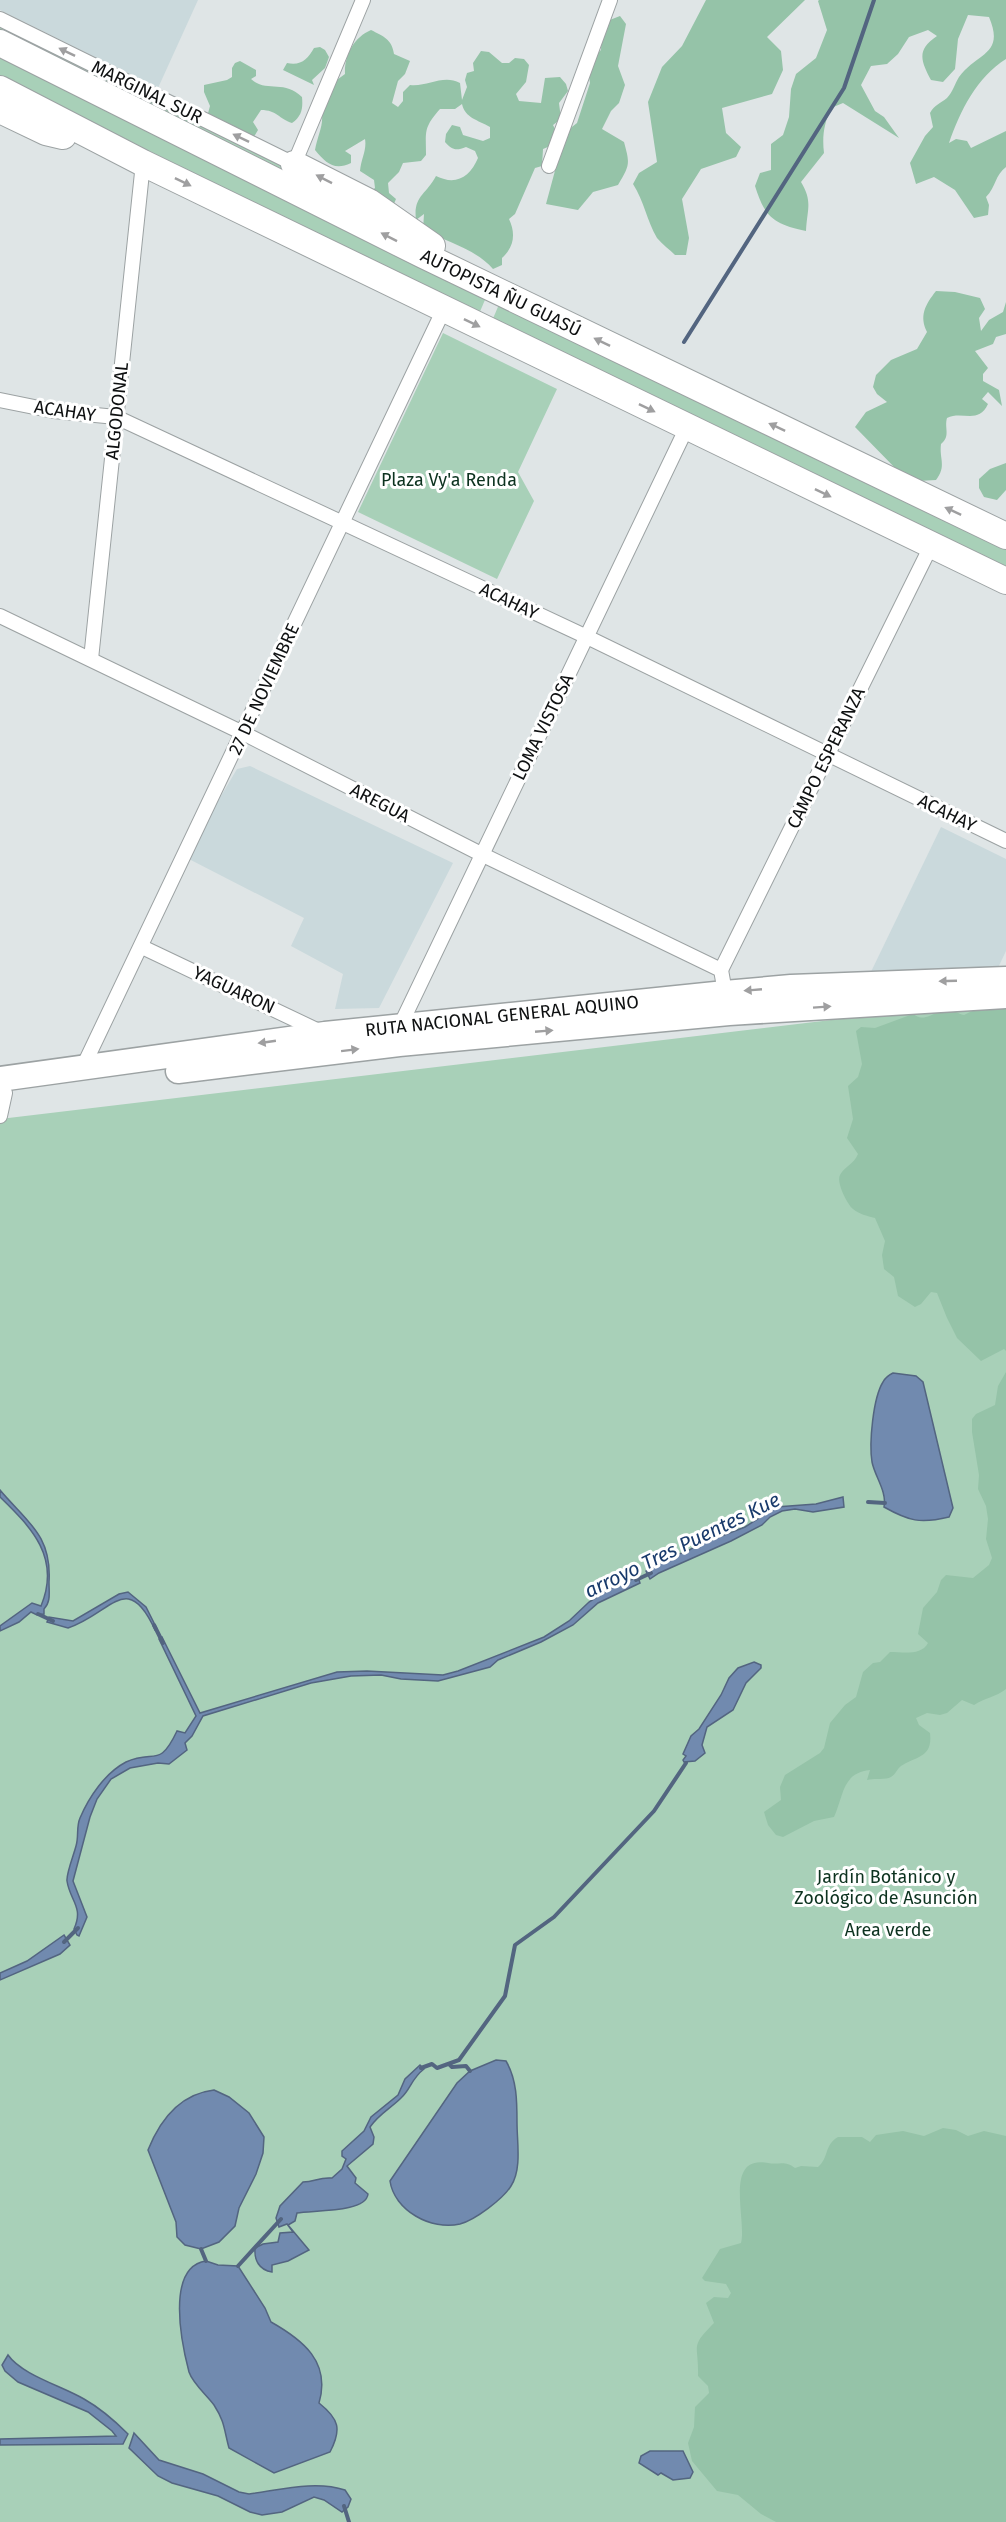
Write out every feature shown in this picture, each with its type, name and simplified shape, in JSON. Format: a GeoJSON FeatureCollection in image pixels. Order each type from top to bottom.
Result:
{"type":"FeatureCollection","features":[{"type":"Feature","properties":{"kind":"highway","name":"AUTOPISTA ÑU GUASÚ"},"geometry":{"type":"LineString","coordinates":[[0,43],[477,281],[1006,536]]}},
{"type":"Feature","properties":{"kind":"highway"},"geometry":{"type":"LineString","coordinates":[[0,89],[143,163],[931,546],[1006,580]]}},
{"type":"Feature","properties":{"kind":"highway"},"geometry":{"type":"LineString","coordinates":[[0,110],[46,132],[106,143]]}},
{"type":"Feature","properties":{"kind":"highway"},"geometry":{"type":"LineString","coordinates":[[294,164],[377,207],[477,281]]}},
{"type":"Feature","properties":{"kind":"highway","name":"RUTA NACIONAL GENERAL AQUINO"},"geometry":{"type":"LineString","coordinates":[[2,1088],[82,1069],[325,1034],[725,992],[791,987],[1006,979]]}},
{"type":"Feature","properties":{"kind":"highway","name":"RUTA NACIONAL GENERAL AQUINO"},"geometry":{"type":"LineString","coordinates":[[2,1088],[399,1044],[725,992],[1006,996]]}},
{"type":"Feature","properties":{"kind":"street"},"geometry":{"type":"LineString","coordinates":[[294,164],[363,0]]}},
{"type":"Feature","properties":{"kind":"street"},"geometry":{"type":"LineString","coordinates":[[549,166],[610,0]]}},
{"type":"Feature","properties":{"kind":"street","name":"MARGINAL SUR"},"geometry":{"type":"LineString","coordinates":[[0,19],[294,164]]}},
{"type":"Feature","properties":{"kind":"street","name":"ALGODONAL"},"geometry":{"type":"LineString","coordinates":[[91,658],[143,163]]}},
{"type":"Feature","properties":{"kind":"street","name":"27 DE NOVIEMBRE"},"geometry":{"type":"LineString","coordinates":[[82,1069],[444,309]]}},
{"type":"Feature","properties":{"kind":"street","name":"ACAHAY"},"geometry":{"type":"LineString","coordinates":[[0,400],[54,411],[116,417],[587,637],[1006,841]]}},
{"type":"Feature","properties":{"kind":"street","name":"LOMA VISTOSA"},"geometry":{"type":"LineString","coordinates":[[400,1026],[687,427]]}},
{"type":"Feature","properties":{"kind":"street","name":"CAMPO ESPERANZA"},"geometry":{"type":"LineString","coordinates":[[725,992],[827,755],[931,546]]}},
{"type":"Feature","properties":{"kind":"street","name":"AREGUA"},"geometry":{"type":"LineString","coordinates":[[0,616],[243,733],[481,854],[725,992]]}},
{"type":"Feature","properties":{"kind":"street","name":"YAGUARON"},"geometry":{"type":"LineString","coordinates":[[142,947],[325,1034]]}},
{"type":"Feature","properties":{"kind":"street"},"geometry":{"type":"LineString","coordinates":[[0,1116],[2,1088]]}},
{"type":"Feature","properties":{"kind":"shaded area"},"geometry":{"type":"Polygon","coordinates":[[[0,0],[198,0],[158,88],[0,10],[0,0]]]}},
{"type":"Feature","properties":{"kind":"shaded area"},"geometry":{"type":"Polygon","coordinates":[[[250,766],[453,863],[379,1008],[335,1009],[343,974],[291,946],[304,918],[185,857],[237,769],[250,766]]]}},
{"type":"Feature","properties":{"kind":"shaded area"},"geometry":{"type":"Polygon","coordinates":[[[941,827],[1006,859],[1006,951],[996,972],[868,978],[941,827]]]}},
{"type":"Feature","properties":{"kind":"green space"},"geometry":{"type":"Polygon","coordinates":[[[706,0],[805,0],[767,37],[781,51],[783,70],[772,94],[722,108],[726,133],[741,147],[736,157],[701,169],[682,199],[689,238],[686,255],[675,255],[657,238],[633,184],[639,173],[657,162],[648,102],[662,67],[682,46],[706,0]]]}},
{"type":"Feature","properties":{"kind":"green space"},"geometry":{"type":"Polygon","coordinates":[[[819,0],[1006,0],[1006,59],[986,75],[978,85],[958,119],[949,143],[956,139],[967,141],[971,148],[1006,131],[1006,167],[986,197],[989,205],[988,215],[974,218],[955,190],[934,177],[916,184],[910,163],[925,136],[933,127],[930,113],[932,110],[949,96],[966,69],[992,46],[993,29],[989,17],[968,15],[958,39],[955,69],[943,82],[931,80],[923,61],[923,51],[937,36],[928,30],[909,37],[898,54],[887,64],[871,66],[861,85],[875,111],[884,117],[899,138],[843,103],[831,108],[824,130],[824,153],[801,182],[808,200],[806,231],[786,226],[772,218],[767,212],[755,186],[760,173],[771,170],[771,144],[783,135],[789,117],[791,89],[796,74],[816,58],[827,30],[819,0]]]}},
{"type":"Feature","properties":{"kind":"green space"},"geometry":{"type":"Polygon","coordinates":[[[620,16],[626,24],[618,66],[625,85],[619,103],[611,111],[602,129],[624,142],[628,160],[625,173],[618,185],[593,192],[578,210],[546,204],[556,167],[559,139],[555,144],[543,149],[542,166],[535,168],[515,214],[509,219],[513,230],[511,245],[502,258],[502,265],[493,269],[479,256],[423,230],[424,214],[416,220],[418,201],[436,176],[450,180],[462,178],[475,165],[478,158],[475,151],[466,147],[454,149],[445,142],[446,134],[452,125],[460,127],[463,135],[483,141],[490,138],[490,127],[469,116],[462,104],[455,109],[440,109],[428,126],[426,155],[421,161],[403,163],[399,172],[388,183],[389,193],[396,199],[393,206],[366,195],[375,188],[374,180],[360,171],[365,139],[345,151],[351,155],[351,163],[345,165],[331,164],[315,150],[322,122],[320,106],[330,85],[345,74],[348,54],[355,42],[371,30],[389,41],[394,54],[410,61],[405,74],[398,81],[392,103],[398,107],[403,101],[403,92],[410,85],[441,80],[460,83],[462,100],[467,87],[465,80],[467,73],[474,71],[473,63],[481,51],[489,52],[502,63],[509,63],[515,58],[524,59],[529,65],[526,82],[516,94],[519,101],[541,103],[545,78],[560,77],[566,84],[568,91],[559,103],[561,119],[553,125],[559,137],[577,123],[590,83],[587,63],[601,50],[602,23],[620,16]]]}},
{"type":"Feature","properties":{"kind":"green space"},"geometry":{"type":"Polygon","coordinates":[[[0,27],[346,197],[405,233],[0,32],[0,27]]]}},
{"type":"Feature","properties":{"kind":"green space"},"geometry":{"type":"Polygon","coordinates":[[[320,47],[329,57],[325,68],[312,80],[314,85],[283,70],[287,63],[300,62],[307,58],[314,48],[320,47]]]}},
{"type":"Feature","properties":{"kind":"green space"},"geometry":{"type":"Polygon","coordinates":[[[0,48],[488,293],[478,316],[0,76],[0,48]]]}},
{"type":"Feature","properties":{"kind":"green space"},"geometry":{"type":"Polygon","coordinates":[[[240,61],[256,70],[256,76],[251,79],[257,83],[289,89],[302,97],[301,112],[298,118],[292,123],[271,111],[261,110],[253,122],[258,130],[252,140],[207,117],[210,106],[204,92],[204,85],[232,77],[232,68],[240,61]]]}},
{"type":"Feature","properties":{"kind":"green space"},"geometry":{"type":"Polygon","coordinates":[[[936,291],[955,292],[980,298],[985,309],[979,318],[981,331],[989,320],[1003,312],[1006,302],[1006,334],[996,337],[993,344],[975,351],[988,368],[983,374],[983,381],[999,390],[1002,406],[988,392],[982,399],[988,404],[979,414],[947,418],[947,435],[941,444],[941,471],[936,480],[918,481],[900,473],[855,427],[866,412],[887,402],[877,394],[873,387],[876,375],[891,360],[917,349],[927,332],[923,321],[924,311],[936,291]]]}},
{"type":"Feature","properties":{"kind":"green space"},"geometry":{"type":"Polygon","coordinates":[[[501,300],[1006,542],[1006,567],[491,323],[501,300]]]}},
{"type":"Feature","properties":{"kind":"green space","name":"Plaza Vy'a Renda"},"geometry":{"type":"Polygon","coordinates":[[[443,333],[557,389],[518,472],[534,501],[497,579],[358,512],[443,333]]]}},
{"type":"Feature","properties":{"kind":"green space"},"geometry":{"type":"Polygon","coordinates":[[[1006,463],[1006,490],[997,500],[984,497],[979,488],[979,479],[990,469],[1006,463]]]}},
{"type":"Feature","properties":{"kind":"green space"},"geometry":{"type":"Polygon","coordinates":[[[1006,1007],[1006,1351],[1004,1349],[981,1361],[957,1338],[937,1293],[931,1292],[921,1304],[915,1307],[898,1296],[894,1277],[884,1269],[882,1255],[885,1241],[875,1218],[855,1211],[843,1193],[839,1178],[858,1154],[847,1138],[853,1119],[848,1086],[858,1077],[862,1064],[856,1031],[861,1027],[875,1028],[913,1014],[925,1017],[952,1010],[964,1015],[976,1009],[1006,1007]]]}},
{"type":"Feature","properties":{"kind":"green space"},"geometry":{"type":"Polygon","coordinates":[[[1006,1008],[1006,2522],[0,2522],[0,1119],[856,1017],[1006,1008]]]}},
{"type":"Feature","properties":{"kind":"green space"},"geometry":{"type":"Polygon","coordinates":[[[1006,1372],[1006,1689],[974,1705],[962,1700],[947,1713],[940,1715],[927,1713],[916,1718],[919,1725],[930,1733],[929,1747],[926,1752],[901,1766],[889,1778],[867,1780],[870,1770],[861,1772],[849,1780],[845,1786],[834,1817],[814,1821],[783,1837],[776,1835],[768,1825],[764,1812],[781,1800],[780,1787],[785,1775],[820,1753],[824,1748],[830,1723],[845,1705],[856,1697],[863,1672],[873,1663],[880,1662],[890,1652],[916,1652],[925,1647],[928,1643],[918,1634],[923,1608],[937,1592],[941,1580],[946,1575],[973,1578],[989,1565],[992,1558],[986,1539],[988,1519],[986,1506],[978,1489],[979,1475],[972,1419],[976,1414],[995,1405],[998,1386],[1006,1372]]]}},
{"type":"Feature","properties":{"kind":"green space"},"geometry":{"type":"Polygon","coordinates":[[[943,2128],[956,2130],[968,2136],[984,2131],[1006,2136],[1006,2522],[776,2522],[761,2514],[738,2495],[717,2491],[692,2461],[688,2443],[694,2427],[695,2407],[709,2393],[708,2386],[698,2376],[697,2352],[698,2342],[714,2323],[706,2303],[714,2297],[728,2298],[731,2293],[726,2284],[705,2281],[702,2278],[720,2249],[741,2243],[741,2178],[746,2168],[754,2163],[785,2163],[795,2168],[818,2167],[831,2144],[838,2137],[862,2137],[870,2142],[876,2135],[903,2131],[924,2136],[943,2128]]]}},
{"type":"Feature","properties":{"kind":"water"},"geometry":{"type":"Polygon","coordinates":[[[893,1373],[916,1376],[923,1382],[953,1508],[949,1517],[915,1520],[884,1507],[882,1490],[872,1462],[872,1433],[874,1409],[880,1389],[885,1379],[893,1373]]]}},
{"type":"Feature","properties":{"kind":"water"},"geometry":{"type":"Polygon","coordinates":[[[0,1490],[36,1530],[42,1541],[49,1566],[49,1594],[44,1614],[37,1615],[31,1612],[19,1622],[0,1631],[0,1626],[32,1603],[41,1606],[48,1573],[40,1545],[23,1520],[0,1497],[0,1490]]]}},
{"type":"Feature","properties":{"kind":"water"},"geometry":{"type":"Polygon","coordinates":[[[843,1497],[844,1507],[813,1512],[795,1509],[782,1511],[770,1517],[762,1525],[731,1541],[650,1579],[646,1571],[676,1554],[684,1553],[698,1545],[745,1527],[776,1507],[816,1504],[843,1497]]]}},
{"type":"Feature","properties":{"kind":"water"},"geometry":{"type":"Polygon","coordinates":[[[638,1577],[640,1583],[598,1603],[573,1625],[541,1642],[498,1660],[490,1667],[438,1681],[401,1679],[381,1675],[351,1676],[311,1683],[203,1716],[192,1736],[185,1743],[187,1750],[169,1764],[158,1763],[130,1768],[111,1779],[97,1799],[73,1881],[87,1917],[79,1936],[77,1935],[74,1929],[78,1915],[77,1909],[67,1878],[77,1843],[79,1821],[88,1802],[111,1772],[136,1758],[161,1754],[171,1743],[177,1731],[185,1733],[196,1716],[159,1639],[162,1637],[200,1713],[337,1672],[367,1671],[443,1675],[458,1671],[544,1637],[569,1621],[589,1602],[616,1585],[638,1577]]]}},
{"type":"Feature","properties":{"kind":"water"},"geometry":{"type":"Polygon","coordinates":[[[128,1592],[146,1607],[157,1629],[155,1630],[145,1612],[136,1602],[127,1599],[117,1601],[83,1622],[68,1628],[47,1622],[49,1617],[73,1621],[119,1594],[128,1592]]]}},
{"type":"Feature","properties":{"kind":"water"},"geometry":{"type":"Polygon","coordinates":[[[754,1662],[761,1665],[761,1668],[746,1683],[733,1710],[707,1727],[702,1745],[705,1753],[695,1761],[684,1762],[686,1756],[683,1754],[691,1736],[699,1729],[729,1678],[738,1668],[754,1662]]]}},
{"type":"Feature","properties":{"kind":"water"},"geometry":{"type":"Polygon","coordinates":[[[64,1935],[70,1945],[60,1954],[0,1980],[0,1973],[27,1961],[64,1935]]]}},
{"type":"Feature","properties":{"kind":"water"},"geometry":{"type":"Polygon","coordinates":[[[496,2060],[506,2061],[516,2091],[518,2155],[517,2172],[511,2186],[495,2203],[466,2222],[449,2225],[426,2221],[406,2209],[393,2191],[390,2181],[457,2083],[470,2071],[496,2060]]]}},
{"type":"Feature","properties":{"kind":"water"},"geometry":{"type":"Polygon","coordinates":[[[420,2065],[424,2069],[416,2076],[404,2095],[370,2127],[374,2137],[373,2144],[347,2166],[356,2178],[355,2183],[368,2194],[365,2200],[349,2208],[297,2213],[295,2221],[288,2225],[309,2250],[288,2261],[272,2265],[272,2272],[261,2267],[255,2257],[255,2248],[263,2244],[278,2242],[280,2233],[293,2232],[287,2224],[279,2227],[276,2218],[280,2206],[303,2182],[332,2178],[342,2169],[346,2159],[342,2156],[342,2151],[364,2131],[371,2117],[398,2095],[405,2079],[420,2065]]]}},
{"type":"Feature","properties":{"kind":"water"},"geometry":{"type":"Polygon","coordinates":[[[214,2090],[229,2097],[249,2113],[264,2137],[263,2153],[256,2174],[239,2208],[235,2226],[219,2242],[201,2249],[185,2245],[177,2237],[176,2222],[148,2150],[165,2119],[173,2110],[191,2097],[214,2090]]]}},
{"type":"Feature","properties":{"kind":"water"},"geometry":{"type":"Polygon","coordinates":[[[206,2261],[218,2265],[238,2266],[265,2308],[271,2322],[294,2336],[312,2354],[321,2376],[322,2388],[319,2403],[331,2414],[336,2425],[336,2437],[330,2452],[274,2473],[229,2448],[218,2411],[189,2372],[180,2327],[181,2292],[185,2277],[193,2266],[206,2261]]]}},
{"type":"Feature","properties":{"kind":"water"},"geometry":{"type":"Polygon","coordinates":[[[8,2355],[32,2374],[75,2394],[102,2411],[128,2434],[123,2444],[0,2445],[0,2439],[116,2436],[88,2412],[18,2382],[5,2371],[2,2365],[8,2355]]]}},
{"type":"Feature","properties":{"kind":"water"},"geometry":{"type":"Polygon","coordinates":[[[134,2433],[159,2460],[203,2474],[239,2492],[249,2494],[322,2486],[345,2490],[351,2499],[348,2507],[342,2512],[324,2500],[314,2497],[282,2512],[262,2515],[250,2512],[218,2496],[172,2483],[158,2476],[129,2448],[134,2433]]]}},
{"type":"Feature","properties":{"kind":"water"},"geometry":{"type":"Polygon","coordinates":[[[650,2451],[683,2451],[693,2472],[690,2478],[673,2480],[661,2473],[658,2475],[639,2463],[641,2456],[650,2451]]]}},
{"type":"Feature","properties":{"kind":"waterway"},"geometry":{"type":"LineString","coordinates":[[684,342],[844,88],[874,0]]}},
{"type":"Feature","properties":{"kind":"waterway","name":"arroyo Tres Puentes Kue"},"geometry":{"type":"LineString","coordinates":[[868,1502],[885,1503]]}},
{"type":"Feature","properties":{"kind":"waterway","name":"arroyo Tres Puentes Kue"},"geometry":{"type":"LineString","coordinates":[[636,1580],[651,1573]]}},
{"type":"Feature","properties":{"kind":"waterway"},"geometry":{"type":"LineString","coordinates":[[38,1614],[53,1621]]}},
{"type":"Feature","properties":{"kind":"waterway"},"geometry":{"type":"LineString","coordinates":[[154,1625],[163,1643]]}},
{"type":"Feature","properties":{"kind":"waterway"},"geometry":{"type":"LineString","coordinates":[[421,2068],[432,2064],[437,2068],[459,2060],[505,1996],[515,1945],[554,1917],[654,1811],[686,1763]]}},
{"type":"Feature","properties":{"kind":"waterway","name":"arroyo Tres Puentes Kue"},"geometry":{"type":"LineString","coordinates":[[64,1942],[78,1928]]}},
{"type":"Feature","properties":{"kind":"waterway"},"geometry":{"type":"LineString","coordinates":[[449,2064],[452,2067],[466,2066],[470,2071]]}},
{"type":"Feature","properties":{"kind":"waterway"},"geometry":{"type":"LineString","coordinates":[[238,2266],[281,2219]]}},
{"type":"Feature","properties":{"kind":"waterway"},"geometry":{"type":"LineString","coordinates":[[201,2249],[206,2261]]}},
{"type":"Feature","properties":{"kind":"waterway","name":"arroyo Tres Puentes Kue"},"geometry":{"type":"LineString","coordinates":[[344,2506],[349,2522]]}},
{"type":"Feature","properties":{"kind":"park label","name":"Jardín Botánico y Zoológico de Asunción"},"geometry":{"type":"Point","coordinates":[886,1887]}},
{"type":"Feature","properties":{"kind":"park label","name":"Area verde"},"geometry":{"type":"Point","coordinates":[888,1930]}}]}
